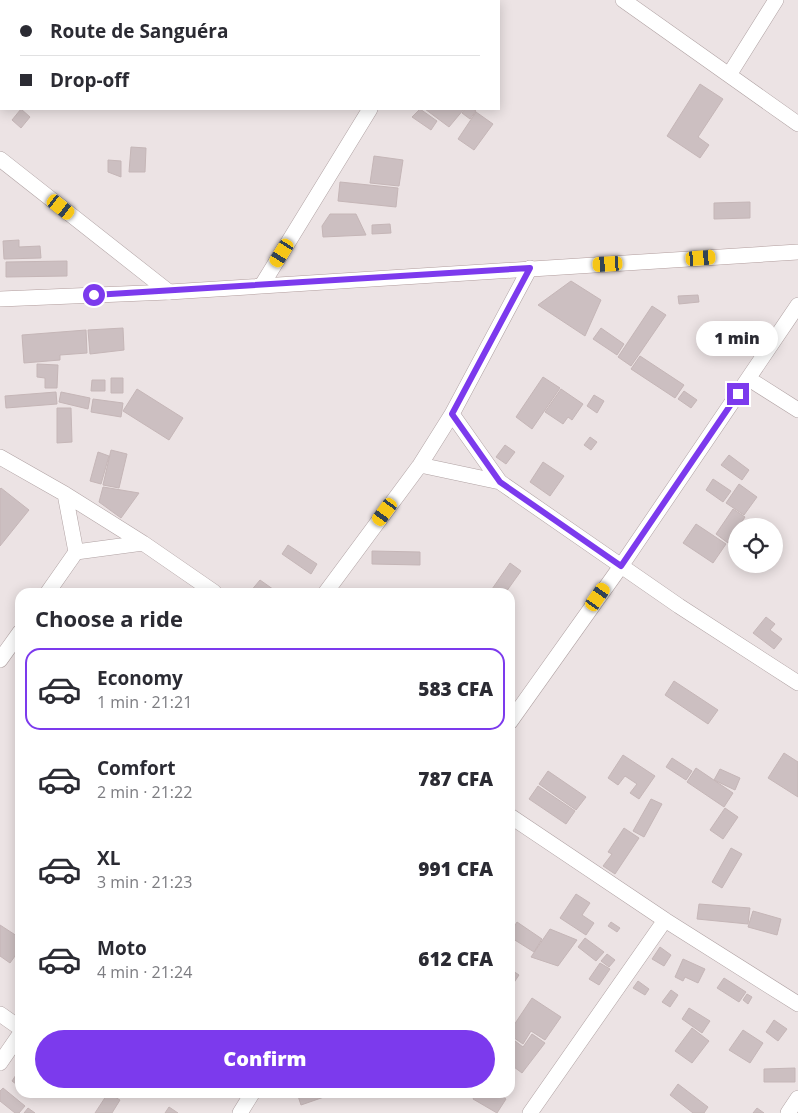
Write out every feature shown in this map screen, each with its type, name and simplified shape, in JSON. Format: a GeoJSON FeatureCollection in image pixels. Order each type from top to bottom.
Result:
{"type":"FeatureCollection","features":[{"type":"Feature","properties":{"kind":"street"},"geometry":{"type":"LineString","coordinates":[[623,0],[798,124]]}},
{"type":"Feature","properties":{"kind":"street"},"geometry":{"type":"LineString","coordinates":[[728,74],[776,0]]}},
{"type":"Feature","properties":{"kind":"street"},"geometry":{"type":"LineString","coordinates":[[262,285],[369,110]]}},
{"type":"Feature","properties":{"kind":"street"},"geometry":{"type":"LineString","coordinates":[[0,159],[169,292]]}},
{"type":"Feature","properties":{"kind":"street"},"geometry":{"type":"LineString","coordinates":[[0,299],[169,292],[798,252]]}},
{"type":"Feature","properties":{"kind":"street"},"geometry":{"type":"LineString","coordinates":[[329,588],[420,464],[452,414],[530,268]]}},
{"type":"Feature","properties":{"kind":"street"},"geometry":{"type":"LineString","coordinates":[[515,715],[621,566],[798,305]]}},
{"type":"Feature","properties":{"kind":"street"},"geometry":{"type":"LineString","coordinates":[[749,379],[798,410]]}},
{"type":"Feature","properties":{"kind":"street"},"geometry":{"type":"LineString","coordinates":[[452,414],[500,482],[679,606],[798,683]]}},
{"type":"Feature","properties":{"kind":"street"},"geometry":{"type":"LineString","coordinates":[[0,456],[143,543],[208,588]]}},
{"type":"Feature","properties":{"kind":"street"},"geometry":{"type":"LineString","coordinates":[[420,464],[500,482]]}},
{"type":"Feature","properties":{"kind":"street"},"geometry":{"type":"LineString","coordinates":[[51,588],[76,552],[65,494]]}},
{"type":"Feature","properties":{"kind":"street"},"geometry":{"type":"LineString","coordinates":[[76,552],[143,543]]}},
{"type":"Feature","properties":{"kind":"street"},"geometry":{"type":"LineString","coordinates":[[0,660],[15,639]]}},
{"type":"Feature","properties":{"kind":"street"},"geometry":{"type":"LineString","coordinates":[[515,819],[665,920],[798,1004]]}},
{"type":"Feature","properties":{"kind":"street"},"geometry":{"type":"LineString","coordinates":[[530,1113],[665,920]]}},
{"type":"Feature","properties":{"kind":"street"},"geometry":{"type":"LineString","coordinates":[[0,1014],[15,1024]]}},
{"type":"Feature","properties":{"kind":"street"},"geometry":{"type":"LineString","coordinates":[[0,1063],[15,1041]]}},
{"type":"Feature","properties":{"kind":"street"},"geometry":{"type":"LineString","coordinates":[[240,1113],[249,1098]]}},
{"type":"Feature","properties":{"kind":"street"},"geometry":{"type":"LineString","coordinates":[[788,1113],[798,1098]]}},
{"type":"Feature","properties":{"kind":"building"},"geometry":{"type":"Polygon","coordinates":[[[700,84],[723,99],[698,137],[709,145],[700,158],[667,136],[700,84]]]}},
{"type":"Feature","properties":{"kind":"building"},"geometry":{"type":"Polygon","coordinates":[[[20,110],[30,117],[21,128],[12,120],[20,110]]]}},
{"type":"Feature","properties":{"kind":"building"},"geometry":{"type":"Polygon","coordinates":[[[421,110],[437,121],[431,130],[412,117],[421,110]]]}},
{"type":"Feature","properties":{"kind":"building"},"geometry":{"type":"Polygon","coordinates":[[[426,110],[463,110],[449,127],[426,110]]]}},
{"type":"Feature","properties":{"kind":"building"},"geometry":{"type":"Polygon","coordinates":[[[464,110],[476,111],[470,119],[462,113],[464,110]]]}},
{"type":"Feature","properties":{"kind":"building"},"geometry":{"type":"Polygon","coordinates":[[[476,112],[493,124],[474,150],[458,139],[476,112]]]}},
{"type":"Feature","properties":{"kind":"building"},"geometry":{"type":"Polygon","coordinates":[[[131,147],[146,148],[145,172],[129,172],[131,147]]]}},
{"type":"Feature","properties":{"kind":"building"},"geometry":{"type":"Polygon","coordinates":[[[374,156],[403,160],[399,186],[370,183],[374,156]]]}},
{"type":"Feature","properties":{"kind":"building"},"geometry":{"type":"Polygon","coordinates":[[[108,160],[121,161],[121,177],[108,172],[108,160]]]}},
{"type":"Feature","properties":{"kind":"building"},"geometry":{"type":"Polygon","coordinates":[[[340,182],[398,188],[396,207],[338,201],[340,182]]]}},
{"type":"Feature","properties":{"kind":"building"},"geometry":{"type":"Polygon","coordinates":[[[750,202],[750,218],[714,219],[714,203],[750,202]]]}},
{"type":"Feature","properties":{"kind":"building"},"geometry":{"type":"Polygon","coordinates":[[[330,214],[356,214],[366,235],[323,237],[322,226],[330,214]]]}},
{"type":"Feature","properties":{"kind":"building"},"geometry":{"type":"Polygon","coordinates":[[[390,224],[391,233],[372,234],[372,225],[390,224]]]}},
{"type":"Feature","properties":{"kind":"building"},"geometry":{"type":"Polygon","coordinates":[[[19,240],[19,247],[40,246],[41,258],[4,259],[3,241],[19,240]]]}},
{"type":"Feature","properties":{"kind":"building"},"geometry":{"type":"Polygon","coordinates":[[[67,261],[67,276],[6,277],[6,262],[67,261]]]}},
{"type":"Feature","properties":{"kind":"building"},"geometry":{"type":"Polygon","coordinates":[[[571,281],[601,300],[585,336],[538,305],[571,281]]]}},
{"type":"Feature","properties":{"kind":"building"},"geometry":{"type":"Polygon","coordinates":[[[698,295],[699,302],[679,304],[678,296],[698,295]]]}},
{"type":"Feature","properties":{"kind":"building"},"geometry":{"type":"Polygon","coordinates":[[[652,306],[666,315],[631,366],[618,357],[652,306]]]}},
{"type":"Feature","properties":{"kind":"building"},"geometry":{"type":"Polygon","coordinates":[[[123,328],[124,350],[90,354],[88,330],[123,328]]]}},
{"type":"Feature","properties":{"kind":"building"},"geometry":{"type":"Polygon","coordinates":[[[601,328],[624,344],[617,355],[593,339],[601,328]]]}},
{"type":"Feature","properties":{"kind":"building"},"geometry":{"type":"Polygon","coordinates":[[[86,330],[87,353],[60,355],[60,360],[24,363],[22,335],[86,330]]]}},
{"type":"Feature","properties":{"kind":"building"},"geometry":{"type":"Polygon","coordinates":[[[640,356],[684,385],[675,398],[631,369],[640,356]]]}},
{"type":"Feature","properties":{"kind":"building"},"geometry":{"type":"Polygon","coordinates":[[[37,364],[58,365],[57,388],[45,388],[45,378],[37,377],[37,364]]]}},
{"type":"Feature","properties":{"kind":"building"},"geometry":{"type":"Polygon","coordinates":[[[543,377],[560,388],[532,429],[516,417],[543,377]]]}},
{"type":"Feature","properties":{"kind":"building"},"geometry":{"type":"Polygon","coordinates":[[[111,378],[123,378],[123,393],[111,393],[111,378]]]}},
{"type":"Feature","properties":{"kind":"building"},"geometry":{"type":"Polygon","coordinates":[[[92,380],[105,380],[105,391],[91,391],[92,380]]]}},
{"type":"Feature","properties":{"kind":"building"},"geometry":{"type":"Polygon","coordinates":[[[137,389],[183,418],[169,440],[123,411],[137,389]]]}},
{"type":"Feature","properties":{"kind":"building"},"geometry":{"type":"Polygon","coordinates":[[[561,389],[583,404],[572,420],[568,417],[563,424],[545,412],[561,389]]]}},
{"type":"Feature","properties":{"kind":"building"},"geometry":{"type":"Polygon","coordinates":[[[684,391],[697,400],[691,408],[678,399],[684,391]]]}},
{"type":"Feature","properties":{"kind":"building"},"geometry":{"type":"Polygon","coordinates":[[[56,392],[57,404],[6,408],[5,396],[56,392]]]}},
{"type":"Feature","properties":{"kind":"building"},"geometry":{"type":"Polygon","coordinates":[[[61,392],[90,398],[88,409],[59,402],[61,392]]]}},
{"type":"Feature","properties":{"kind":"building"},"geometry":{"type":"Polygon","coordinates":[[[594,395],[604,401],[597,413],[587,406],[594,395]]]}},
{"type":"Feature","properties":{"kind":"building"},"geometry":{"type":"Polygon","coordinates":[[[93,399],[123,403],[121,417],[91,412],[93,399]]]}},
{"type":"Feature","properties":{"kind":"building"},"geometry":{"type":"Polygon","coordinates":[[[57,408],[71,408],[72,442],[57,443],[57,408]]]}},
{"type":"Feature","properties":{"kind":"building"},"geometry":{"type":"Polygon","coordinates":[[[590,437],[597,442],[591,450],[584,445],[590,437]]]}},
{"type":"Feature","properties":{"kind":"building"},"geometry":{"type":"Polygon","coordinates":[[[505,445],[515,452],[506,464],[496,457],[505,445]]]}},
{"type":"Feature","properties":{"kind":"building"},"geometry":{"type":"Polygon","coordinates":[[[111,450],[127,454],[119,488],[103,485],[111,450]]]}},
{"type":"Feature","properties":{"kind":"building"},"geometry":{"type":"Polygon","coordinates":[[[98,452],[109,456],[101,484],[90,481],[98,452]]]}},
{"type":"Feature","properties":{"kind":"building"},"geometry":{"type":"Polygon","coordinates":[[[729,455],[749,470],[742,480],[721,465],[729,455]]]}},
{"type":"Feature","properties":{"kind":"building"},"geometry":{"type":"Polygon","coordinates":[[[543,462],[564,476],[550,496],[530,482],[543,462]]]}},
{"type":"Feature","properties":{"kind":"building"},"geometry":{"type":"Polygon","coordinates":[[[713,479],[731,491],[723,502],[706,490],[713,479]]]}},
{"type":"Feature","properties":{"kind":"building"},"geometry":{"type":"Polygon","coordinates":[[[739,484],[757,497],[744,515],[726,503],[739,484]]]}},
{"type":"Feature","properties":{"kind":"building"},"geometry":{"type":"Polygon","coordinates":[[[103,487],[139,493],[121,518],[99,502],[103,487]]]}},
{"type":"Feature","properties":{"kind":"building"},"geometry":{"type":"Polygon","coordinates":[[[0,489],[29,510],[0,546],[0,489]]]}},
{"type":"Feature","properties":{"kind":"building"},"geometry":{"type":"Polygon","coordinates":[[[733,509],[745,517],[728,518],[728,543],[716,534],[733,509]]]}},
{"type":"Feature","properties":{"kind":"building"},"geometry":{"type":"Polygon","coordinates":[[[696,524],[726,544],[713,563],[683,543],[696,524]]]}},
{"type":"Feature","properties":{"kind":"building"},"geometry":{"type":"Polygon","coordinates":[[[288,545],[317,564],[311,574],[282,554],[288,545]]]}},
{"type":"Feature","properties":{"kind":"building"},"geometry":{"type":"Polygon","coordinates":[[[372,551],[420,552],[420,565],[372,564],[372,551]]]}},
{"type":"Feature","properties":{"kind":"building"},"geometry":{"type":"Polygon","coordinates":[[[510,563],[521,571],[509,588],[493,588],[510,563]]]}},
{"type":"Feature","properties":{"kind":"building"},"geometry":{"type":"Polygon","coordinates":[[[260,580],[271,588],[253,588],[260,580]]]}},
{"type":"Feature","properties":{"kind":"building"},"geometry":{"type":"Polygon","coordinates":[[[766,617],[775,624],[770,630],[782,639],[774,649],[753,633],[766,617]]]}},
{"type":"Feature","properties":{"kind":"building"},"geometry":{"type":"Polygon","coordinates":[[[674,681],[718,710],[708,724],[665,695],[674,681]]]}},
{"type":"Feature","properties":{"kind":"building"},"geometry":{"type":"Polygon","coordinates":[[[784,753],[798,762],[798,797],[768,778],[784,753]]]}},
{"type":"Feature","properties":{"kind":"building"},"geometry":{"type":"Polygon","coordinates":[[[623,755],[655,776],[639,799],[630,793],[637,784],[625,776],[618,785],[608,778],[623,755]]]}},
{"type":"Feature","properties":{"kind":"building"},"geometry":{"type":"Polygon","coordinates":[[[672,758],[692,771],[686,780],[666,767],[672,758]]]}},
{"type":"Feature","properties":{"kind":"building"},"geometry":{"type":"Polygon","coordinates":[[[696,768],[733,793],[724,807],[687,782],[696,768]]]}},
{"type":"Feature","properties":{"kind":"building"},"geometry":{"type":"Polygon","coordinates":[[[720,769],[740,778],[735,790],[714,780],[720,769]]]}},
{"type":"Feature","properties":{"kind":"building"},"geometry":{"type":"Polygon","coordinates":[[[548,771],[586,797],[576,810],[539,784],[548,771]]]}},
{"type":"Feature","properties":{"kind":"building"},"geometry":{"type":"Polygon","coordinates":[[[538,786],[575,811],[566,824],[529,799],[538,786]]]}},
{"type":"Feature","properties":{"kind":"building"},"geometry":{"type":"Polygon","coordinates":[[[651,799],[662,804],[644,837],[633,831],[651,799]]]}},
{"type":"Feature","properties":{"kind":"building"},"geometry":{"type":"Polygon","coordinates":[[[725,808],[738,817],[723,839],[710,830],[725,808]]]}},
{"type":"Feature","properties":{"kind":"building"},"geometry":{"type":"Polygon","coordinates":[[[624,828],[639,838],[615,874],[603,866],[612,854],[608,852],[624,828]]]}},
{"type":"Feature","properties":{"kind":"building"},"geometry":{"type":"Polygon","coordinates":[[[731,848],[742,854],[722,888],[712,882],[731,848]]]}},
{"type":"Feature","properties":{"kind":"building"},"geometry":{"type":"Polygon","coordinates":[[[576,894],[590,903],[582,915],[594,923],[586,935],[560,918],[576,894]]]}},
{"type":"Feature","properties":{"kind":"building"},"geometry":{"type":"Polygon","coordinates":[[[699,904],[750,908],[748,924],[697,919],[699,904]]]}},
{"type":"Feature","properties":{"kind":"building"},"geometry":{"type":"Polygon","coordinates":[[[753,911],[781,919],[777,935],[748,927],[753,911]]]}},
{"type":"Feature","properties":{"kind":"building"},"geometry":{"type":"Polygon","coordinates":[[[517,922],[542,939],[534,952],[515,940],[515,925],[517,922]]]}},
{"type":"Feature","properties":{"kind":"building"},"geometry":{"type":"Polygon","coordinates":[[[611,922],[620,928],[617,932],[608,926],[611,922]]]}},
{"type":"Feature","properties":{"kind":"building"},"geometry":{"type":"Polygon","coordinates":[[[0,925],[15,935],[15,956],[10,963],[0,956],[0,925]]]}},
{"type":"Feature","properties":{"kind":"building"},"geometry":{"type":"Polygon","coordinates":[[[550,929],[577,940],[558,966],[531,957],[550,929]]]}},
{"type":"Feature","properties":{"kind":"building"},"geometry":{"type":"Polygon","coordinates":[[[585,938],[604,952],[596,961],[578,947],[585,938]]]}},
{"type":"Feature","properties":{"kind":"building"},"geometry":{"type":"Polygon","coordinates":[[[660,947],[671,955],[664,966],[652,959],[660,947]]]}},
{"type":"Feature","properties":{"kind":"building"},"geometry":{"type":"Polygon","coordinates":[[[607,954],[615,960],[609,967],[601,961],[607,954]]]}},
{"type":"Feature","properties":{"kind":"building"},"geometry":{"type":"Polygon","coordinates":[[[683,959],[705,969],[698,983],[685,977],[683,981],[675,977],[683,959]]]}},
{"type":"Feature","properties":{"kind":"building"},"geometry":{"type":"Polygon","coordinates":[[[600,963],[610,969],[599,985],[589,979],[600,963]]]}},
{"type":"Feature","properties":{"kind":"building"},"geometry":{"type":"Polygon","coordinates":[[[515,972],[519,975],[515,981],[515,972]]]}},
{"type":"Feature","properties":{"kind":"building"},"geometry":{"type":"Polygon","coordinates":[[[724,978],[746,992],[739,1002],[717,988],[724,978]]]}},
{"type":"Feature","properties":{"kind":"building"},"geometry":{"type":"Polygon","coordinates":[[[638,981],[649,989],[645,995],[633,988],[638,981]]]}},
{"type":"Feature","properties":{"kind":"building"},"geometry":{"type":"Polygon","coordinates":[[[671,990],[678,995],[670,1007],[662,1002],[671,990]]]}},
{"type":"Feature","properties":{"kind":"building"},"geometry":{"type":"Polygon","coordinates":[[[747,994],[752,997],[748,1004],[743,1000],[747,994]]]}},
{"type":"Feature","properties":{"kind":"building"},"geometry":{"type":"Polygon","coordinates":[[[532,998],[561,1017],[545,1040],[531,1031],[523,1044],[515,1038],[515,1024],[532,998]]]}},
{"type":"Feature","properties":{"kind":"building"},"geometry":{"type":"Polygon","coordinates":[[[689,1008],[710,1021],[702,1033],[682,1019],[689,1008]]]}},
{"type":"Feature","properties":{"kind":"building"},"geometry":{"type":"Polygon","coordinates":[[[774,1020],[787,1029],[778,1041],[766,1032],[774,1020]]]}},
{"type":"Feature","properties":{"kind":"building"},"geometry":{"type":"Polygon","coordinates":[[[692,1028],[709,1041],[692,1063],[675,1051],[692,1028]]]}},
{"type":"Feature","properties":{"kind":"building"},"geometry":{"type":"Polygon","coordinates":[[[743,1030],[763,1043],[750,1063],[729,1050],[743,1030]]]}},
{"type":"Feature","properties":{"kind":"building"},"geometry":{"type":"Polygon","coordinates":[[[532,1034],[545,1043],[522,1073],[515,1068],[515,1041],[523,1047],[532,1034]]]}},
{"type":"Feature","properties":{"kind":"building"},"geometry":{"type":"Polygon","coordinates":[[[795,1068],[795,1082],[764,1082],[764,1069],[795,1068]]]}},
{"type":"Feature","properties":{"kind":"building"},"geometry":{"type":"Polygon","coordinates":[[[678,1084],[708,1107],[704,1113],[693,1113],[670,1095],[678,1084]]]}},
{"type":"Feature","properties":{"kind":"building"},"geometry":{"type":"Polygon","coordinates":[[[3,1088],[25,1106],[19,1113],[15,1113],[0,1101],[0,1091],[3,1088]]]}},
{"type":"Feature","properties":{"kind":"building"},"geometry":{"type":"Polygon","coordinates":[[[105,1098],[117,1098],[120,1100],[112,1113],[95,1113],[105,1098]]]}},
{"type":"Feature","properties":{"kind":"building"},"geometry":{"type":"Polygon","coordinates":[[[299,1098],[321,1098],[301,1105],[299,1098]]]}},
{"type":"Feature","properties":{"kind":"building"},"geometry":{"type":"Polygon","coordinates":[[[505,1098],[506,1099],[497,1113],[473,1099],[505,1098]]]}},
{"type":"Feature","properties":{"kind":"building"},"geometry":{"type":"Polygon","coordinates":[[[169,1107],[178,1113],[165,1113],[169,1107]]]}},
{"type":"Feature","properties":{"kind":"building"},"geometry":{"type":"Polygon","coordinates":[[[28,1108],[35,1113],[24,1113],[28,1108]]]}},
{"type":"Feature","properties":{"kind":"building"},"geometry":{"type":"Polygon","coordinates":[[[757,1108],[764,1113],[753,1113],[757,1108]]]}},
{"type":"Feature","properties":{"kind":"route"},"geometry":{"type":"LineString","coordinates":[[94,295],[169,292],[530,268],[452,414],[500,482],[621,566],[738,394]]}}]}
